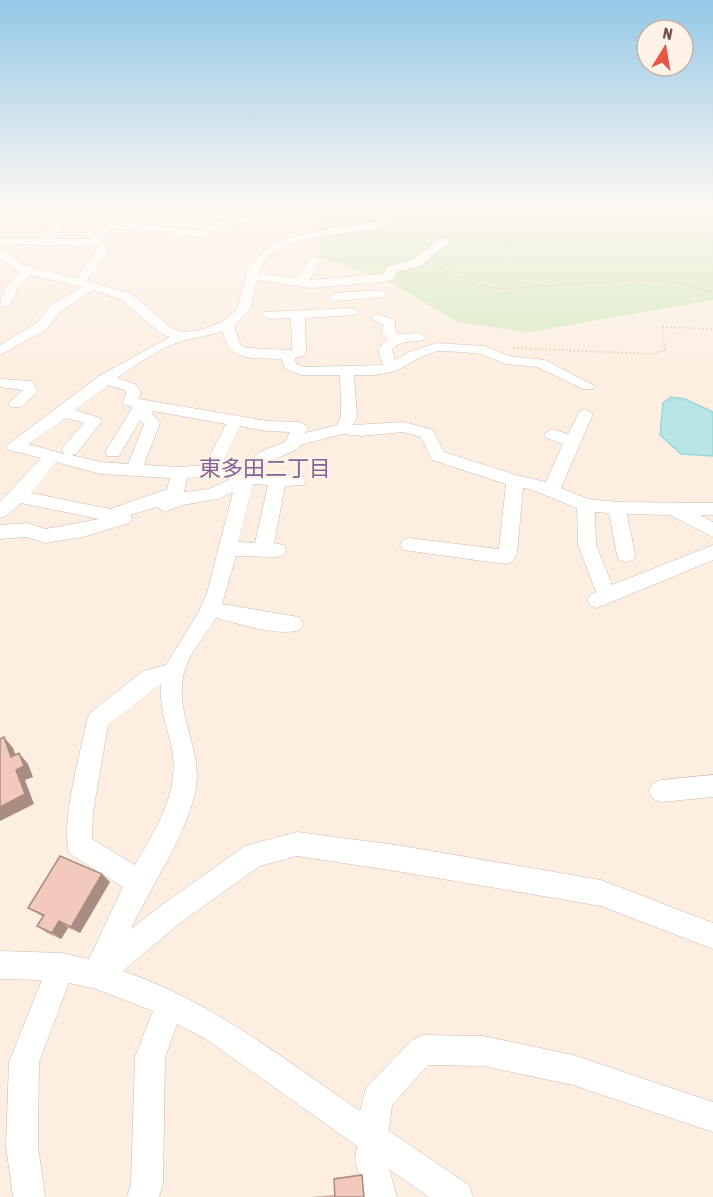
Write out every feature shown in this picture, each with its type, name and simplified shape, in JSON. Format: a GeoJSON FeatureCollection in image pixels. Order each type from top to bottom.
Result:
{"type":"FeatureCollection","features":[{"type":"Feature","properties":{"kind":"street"},"geometry":{"type":"LineString","coordinates":[[17,264],[27,271],[127,297],[166,331],[183,336]]}},
{"type":"Feature","properties":{"kind":"street"},"geometry":{"type":"LineString","coordinates":[[0,351],[42,326],[55,309],[85,285],[96,264]]}},
{"type":"Feature","properties":{"kind":"street"},"geometry":{"type":"LineString","coordinates":[[0,457],[45,428],[104,379],[136,358],[183,336],[203,334],[227,325],[243,310],[256,264]]}},
{"type":"Feature","properties":{"kind":"street"},"geometry":{"type":"LineString","coordinates":[[302,283],[313,264]]}},
{"type":"Feature","properties":{"kind":"street"},"geometry":{"type":"LineString","coordinates":[[351,264],[355,279]]}},
{"type":"Feature","properties":{"kind":"street"},"geometry":{"type":"LineString","coordinates":[[253,276],[312,284],[384,278],[390,276],[391,270],[408,264]]}},
{"type":"Feature","properties":{"kind":"street"},"geometry":{"type":"LineString","coordinates":[[0,303],[5,303],[14,286],[27,271]]}},
{"type":"Feature","properties":{"kind":"street"},"geometry":{"type":"LineString","coordinates":[[340,280],[334,299],[381,294]]}},
{"type":"Feature","properties":{"kind":"street"},"geometry":{"type":"LineString","coordinates":[[269,315],[351,312]]}},
{"type":"Feature","properties":{"kind":"street"},"geometry":{"type":"LineString","coordinates":[[227,325],[234,346],[242,352],[287,355],[299,353],[298,314]]}},
{"type":"Feature","properties":{"kind":"street"},"geometry":{"type":"LineString","coordinates":[[377,318],[390,322],[389,333],[395,338],[419,337]]}},
{"type":"Feature","properties":{"kind":"street"},"geometry":{"type":"LineString","coordinates":[[392,368],[385,350],[395,338]]}},
{"type":"Feature","properties":{"kind":"street"},"geometry":{"type":"LineString","coordinates":[[287,355],[290,366],[302,372],[347,372],[392,368],[414,355],[436,347],[484,350],[506,360],[540,363],[588,386]]}},
{"type":"Feature","properties":{"kind":"street"},"geometry":{"type":"LineString","coordinates":[[343,429],[349,417],[347,372]]}},
{"type":"Feature","properties":{"kind":"street"},"geometry":{"type":"LineString","coordinates":[[96,975],[140,883],[171,826],[185,788],[186,759],[173,701],[172,679],[211,609],[239,496],[250,473],[266,455],[292,445],[300,427],[267,426],[131,402],[134,392],[130,387],[104,379]]}},
{"type":"Feature","properties":{"kind":"street"},"geometry":{"type":"LineString","coordinates":[[0,383],[27,384],[31,391],[16,404]]}},
{"type":"Feature","properties":{"kind":"street"},"geometry":{"type":"LineString","coordinates":[[0,388],[3,392],[0,394]]}},
{"type":"Feature","properties":{"kind":"street"},"geometry":{"type":"LineString","coordinates":[[113,452],[144,405]]}},
{"type":"Feature","properties":{"kind":"street"},"geometry":{"type":"LineString","coordinates":[[134,470],[152,423],[144,414],[144,405]]}},
{"type":"Feature","properties":{"kind":"street"},"geometry":{"type":"LineString","coordinates":[[64,412],[94,421],[70,450]]}},
{"type":"Feature","properties":{"kind":"street"},"geometry":{"type":"LineString","coordinates":[[551,490],[585,414]]}},
{"type":"Feature","properties":{"kind":"street"},"geometry":{"type":"LineString","coordinates":[[211,470],[236,421]]}},
{"type":"Feature","properties":{"kind":"street"},"geometry":{"type":"LineString","coordinates":[[294,441],[343,429],[404,427],[427,434],[438,456],[515,481],[533,483],[586,505],[617,508],[713,509]]}},
{"type":"Feature","properties":{"kind":"street"},"geometry":{"type":"LineString","coordinates":[[552,434],[573,442]]}},
{"type":"Feature","properties":{"kind":"street"},"geometry":{"type":"LineString","coordinates":[[14,446],[101,468],[180,473],[211,470],[250,473],[278,480],[298,481]]}},
{"type":"Feature","properties":{"kind":"street"},"geometry":{"type":"LineString","coordinates":[[0,512],[18,496],[52,456]]}},
{"type":"Feature","properties":{"kind":"street"},"geometry":{"type":"LineString","coordinates":[[18,496],[110,515],[157,501],[175,493],[180,473]]}},
{"type":"Feature","properties":{"kind":"street"},"geometry":{"type":"LineString","coordinates":[[0,532],[27,530],[45,536],[83,530],[156,510],[179,499],[212,495],[250,473]]}},
{"type":"Feature","properties":{"kind":"street"},"geometry":{"type":"LineString","coordinates":[[227,549],[270,550],[278,480]]}},
{"type":"Feature","properties":{"kind":"street"},"geometry":{"type":"LineString","coordinates":[[410,545],[505,557],[508,553],[515,481]]}},
{"type":"Feature","properties":{"kind":"street"},"geometry":{"type":"LineString","coordinates":[[586,505],[587,545],[602,598],[713,552]]}},
{"type":"Feature","properties":{"kind":"street"},"geometry":{"type":"LineString","coordinates":[[671,507],[713,530]]}},
{"type":"Feature","properties":{"kind":"street"},"geometry":{"type":"LineString","coordinates":[[617,508],[626,555]]}},
{"type":"Feature","properties":{"kind":"street"},"geometry":{"type":"LineString","coordinates":[[211,609],[249,618],[293,624]]}},
{"type":"Feature","properties":{"kind":"street"},"geometry":{"type":"LineString","coordinates":[[140,883],[79,845],[81,812],[98,720],[151,677],[174,672]]}},
{"type":"Feature","properties":{"kind":"street"},"geometry":{"type":"LineString","coordinates":[[661,791],[713,786]]}},
{"type":"Feature","properties":{"kind":"street"},"geometry":{"type":"LineString","coordinates":[[96,975],[171,914],[254,855],[297,844],[396,858],[601,893],[713,936]]}},
{"type":"Feature","properties":{"kind":"street"},"geometry":{"type":"LineString","coordinates":[[0,965],[61,967],[96,975],[150,994],[170,1004],[216,1029],[457,1197]]}},
{"type":"Feature","properties":{"kind":"street"},"geometry":{"type":"LineString","coordinates":[[29,1197],[21,1146],[24,1062],[61,967]]}},
{"type":"Feature","properties":{"kind":"street"},"geometry":{"type":"LineString","coordinates":[[143,1197],[147,1184],[150,1057],[170,1004]]}},
{"type":"Feature","properties":{"kind":"street"},"geometry":{"type":"LineString","coordinates":[[381,1197],[371,1160],[377,1099],[422,1050],[483,1051],[573,1070],[713,1117]]}},
{"type":"Feature","properties":{"kind":"path"},"geometry":{"type":"LineString","coordinates":[[433,264],[486,288],[516,290],[615,281],[696,285],[713,292]]}},
{"type":"Feature","properties":{"kind":"path"},"geometry":{"type":"LineString","coordinates":[[484,350],[520,348],[653,354],[664,350],[662,327],[713,329]]}},
{"type":"Feature","properties":{"kind":"green space"},"geometry":{"type":"Polygon","coordinates":[[[340,264],[713,264],[713,300],[528,332],[458,322],[395,285],[340,264]]]}},
{"type":"Feature","properties":{"kind":"water"},"geometry":{"type":"Polygon","coordinates":[[[671,397],[685,399],[713,412],[713,456],[681,454],[660,435],[663,403],[671,397]]]}},
{"type":"Feature","properties":{"kind":"building"},"geometry":{"type":"Polygon","coordinates":[[[4,737],[11,757],[19,753],[24,766],[16,770],[25,794],[0,807],[0,739],[4,737]]]}},
{"type":"Feature","properties":{"kind":"building"},"geometry":{"type":"Polygon","coordinates":[[[60,856],[102,874],[71,927],[59,921],[52,933],[37,926],[44,915],[28,908],[60,856]]]}},
{"type":"Feature","properties":{"kind":"building"},"geometry":{"type":"Polygon","coordinates":[[[362,1175],[364,1197],[335,1197],[334,1179],[362,1175]]]}},
{"type":"Feature","properties":{"kind":"district","name":"東多田二丁目"},"geometry":{"type":"Point","coordinates":[265,468]}}]}
